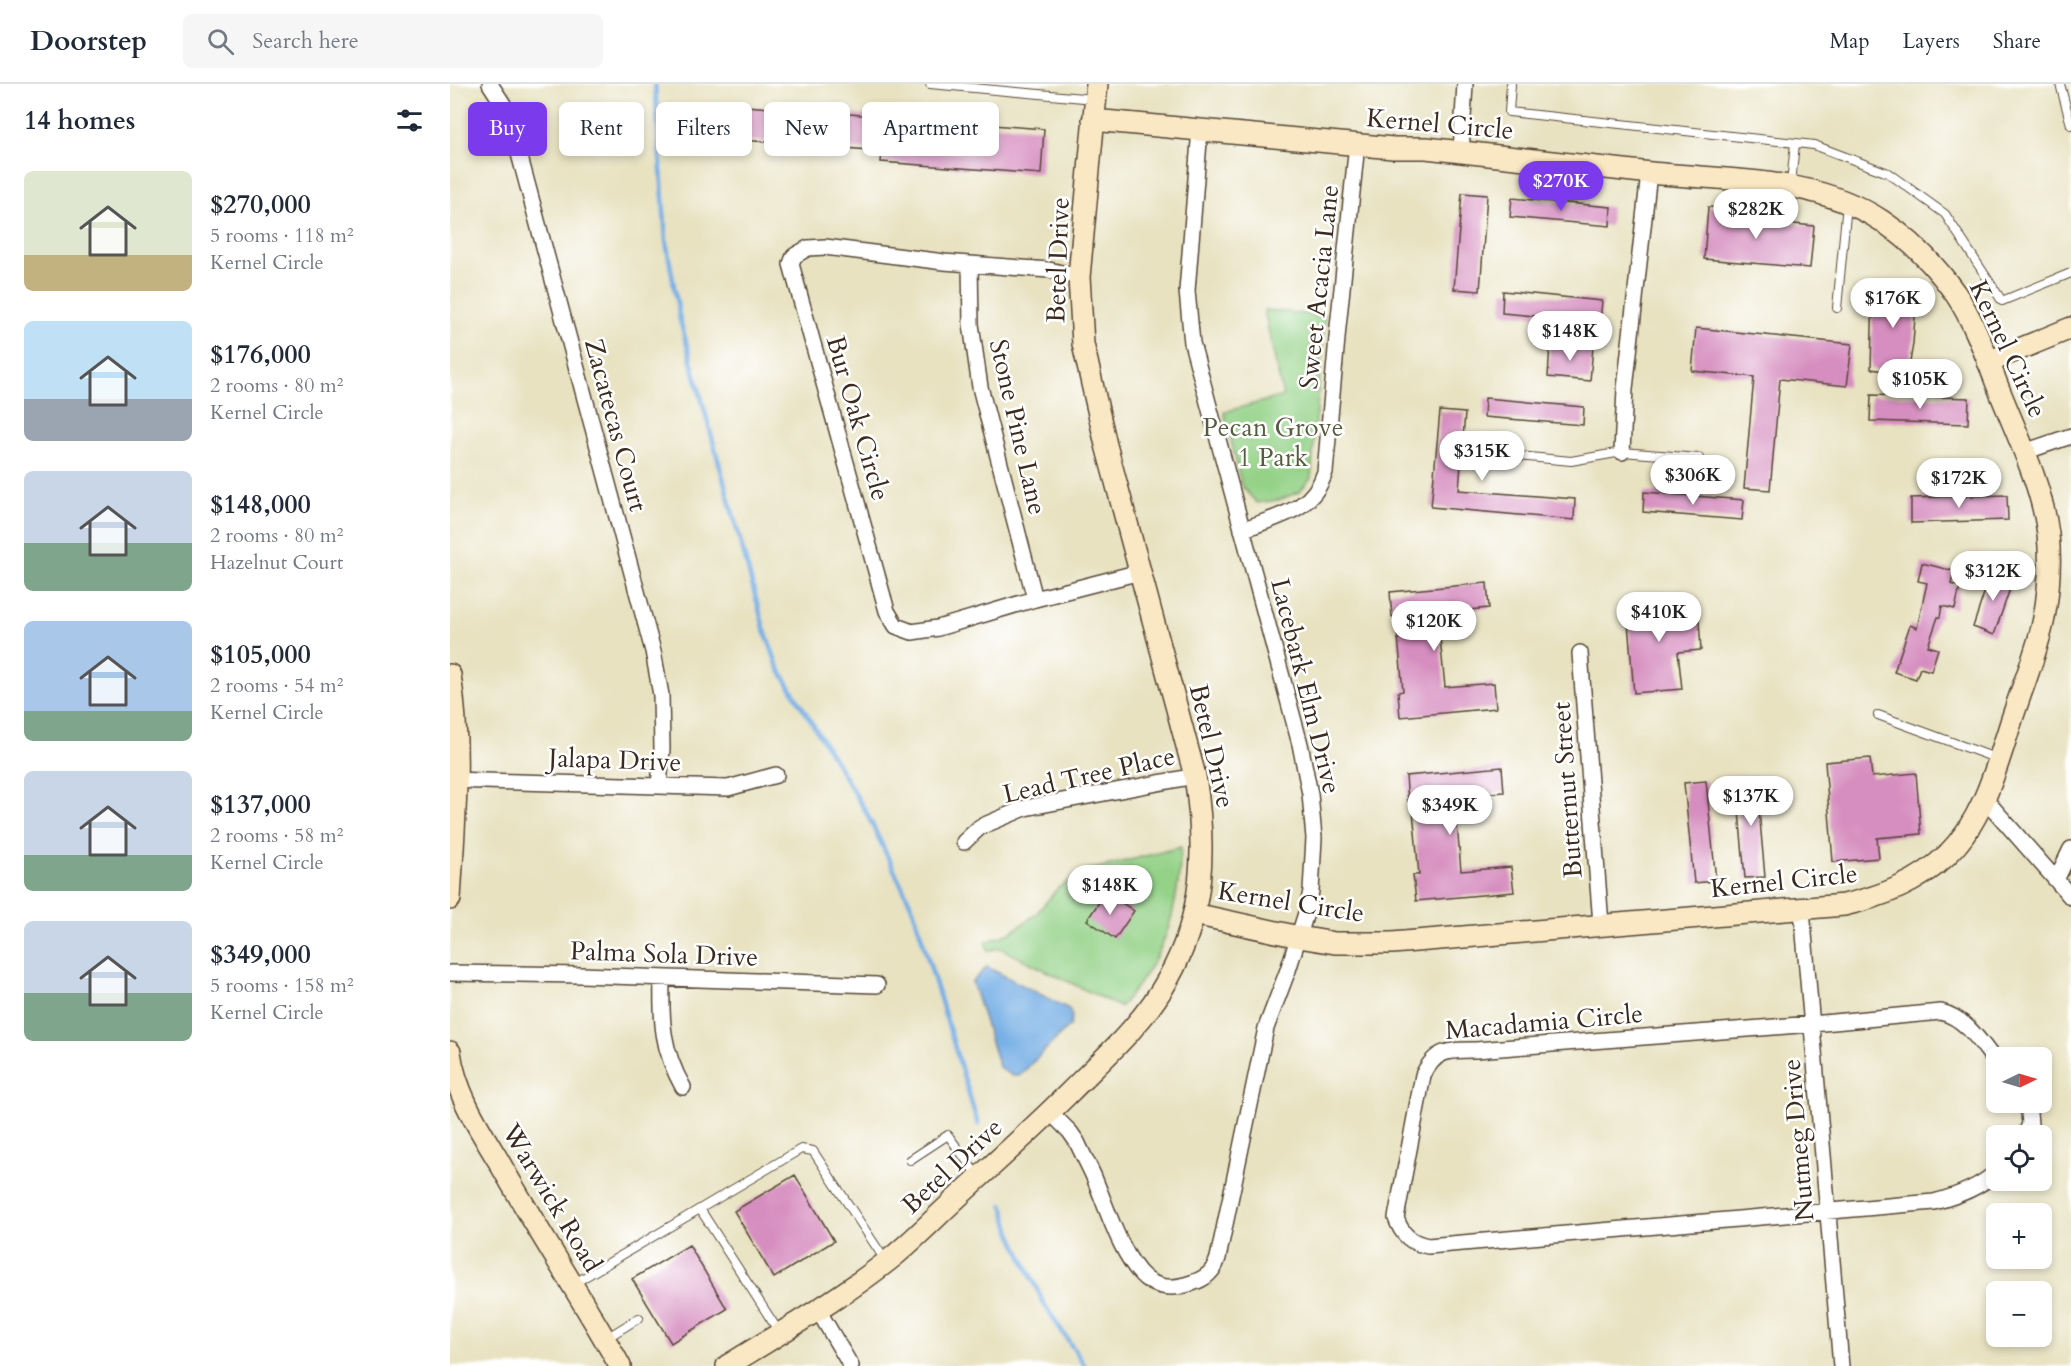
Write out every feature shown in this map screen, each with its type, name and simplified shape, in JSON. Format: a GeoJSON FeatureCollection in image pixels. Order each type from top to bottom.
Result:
{"type":"FeatureCollection","features":[{"type":"Feature","properties":{"kind":"street","name":"Zacatecas Court"},"geometry":{"type":"LineString","coordinates":[[490,84],[503,104],[511,124],[653,651],[661,695],[663,749],[659,786]]}},
{"type":"Feature","properties":{"kind":"street"},"geometry":{"type":"LineString","coordinates":[[1461,152],[1465,84]]}},
{"type":"Feature","properties":{"kind":"street","name":"Kernel Circle"},"geometry":{"type":"LineString","coordinates":[[1095,101],[1200,129],[1461,152],[1791,186],[1827,194],[1847,203],[1880,219],[1924,255],[1938,270],[1964,307],[2024,452],[2044,513],[2048,534],[2050,579],[2039,640],[1978,814],[1948,854],[1927,873],[1897,890],[1876,898],[1844,905],[1802,910],[1601,924],[1392,943],[1335,943],[1194,914]]}},
{"type":"Feature","properties":{"kind":"street","name":"Betel Drive"},"geometry":{"type":"LineString","coordinates":[[727,1366],[818,1310],[886,1262],[1050,1112],[1145,1013],[1168,979],[1185,943],[1194,914],[1202,866],[1201,816],[1195,776],[1106,445],[1082,334],[1079,277],[1095,101]]}},
{"type":"Feature","properties":{"kind":"street","name":"Lacebark Elm Drive"},"geometry":{"type":"LineString","coordinates":[[1050,1112],[1077,1142],[1120,1240],[1138,1271],[1147,1280],[1168,1288],[1198,1282],[1213,1270],[1218,1258],[1266,1028],[1299,937],[1311,891],[1314,838],[1310,794],[1300,744],[1192,343],[1188,302],[1188,258],[1200,129]]}},
{"type":"Feature","properties":{"kind":"street","name":"Sweet Acacia Lane"},"geometry":{"type":"LineString","coordinates":[[1242,530],[1297,509],[1310,500],[1317,491],[1325,472],[1358,144]]}},
{"type":"Feature","properties":{"kind":"street"},"geometry":{"type":"LineString","coordinates":[[1622,452],[1625,389],[1649,173]]}},
{"type":"Feature","properties":{"kind":"street","name":"Bur Oak Circle"},"geometry":{"type":"LineString","coordinates":[[1079,277],[1049,270],[970,264],[825,247],[808,248],[794,256],[791,264],[887,611],[896,626],[912,632],[938,628],[1035,598],[1140,572]]}},
{"type":"Feature","properties":{"kind":"street","name":"Stone Pine Lane"},"geometry":{"type":"LineString","coordinates":[[970,264],[971,324],[980,387],[1035,598]]}},
{"type":"Feature","properties":{"kind":"street"},"geometry":{"type":"LineString","coordinates":[[1988,362],[2071,328]]}},
{"type":"Feature","properties":{"kind":"street"},"geometry":{"type":"LineString","coordinates":[[2024,452],[2071,436]]}},
{"type":"Feature","properties":{"kind":"street","name":"Butternut Street"},"geometry":{"type":"LineString","coordinates":[[1580,653],[1601,924]]}},
{"type":"Feature","properties":{"kind":"street"},"geometry":{"type":"LineString","coordinates":[[450,675],[456,736],[450,899]]}},
{"type":"Feature","properties":{"kind":"street","name":"Jalapa Drive"},"geometry":{"type":"LineString","coordinates":[[453,780],[728,788],[776,775]]}},
{"type":"Feature","properties":{"kind":"street","name":"Lead Tree Place"},"geometry":{"type":"LineString","coordinates":[[964,842],[980,827],[1025,808],[1195,776]]}},
{"type":"Feature","properties":{"kind":"street"},"geometry":{"type":"LineString","coordinates":[[1984,798],[2071,897]]}},
{"type":"Feature","properties":{"kind":"street"},"geometry":{"type":"LineString","coordinates":[[2056,880],[2071,849]]}},
{"type":"Feature","properties":{"kind":"street","name":"Nutmeg Drive"},"geometry":{"type":"LineString","coordinates":[[1802,910],[1829,1212],[1840,1366]]}},
{"type":"Feature","properties":{"kind":"street","name":"Palma Sola Drive"},"geometry":{"type":"LineString","coordinates":[[450,973],[592,975],[877,985]]}},
{"type":"Feature","properties":{"kind":"street"},"geometry":{"type":"LineString","coordinates":[[662,979],[663,1037],[668,1058],[683,1087]]}},
{"type":"Feature","properties":{"kind":"street","name":"Macadamia Circle"},"geometry":{"type":"LineString","coordinates":[[1986,1050],[1964,1023],[1941,1012],[1812,1024],[1454,1050],[1443,1053],[1434,1057],[1423,1075],[1396,1218],[1405,1236],[1417,1244],[1428,1246],[1934,1202],[1954,1197],[1972,1189],[1986,1179]]}},
{"type":"Feature","properties":{"kind":"street","name":"Warwick Road"},"geometry":{"type":"LineString","coordinates":[[450,1052],[461,1091],[472,1115],[526,1211],[620,1366]]}},
{"type":"Feature","properties":{"kind":"street"},"geometry":{"type":"LineString","coordinates":[[818,1310],[851,1366]]}},
{"type":"Feature","properties":{"kind":"lane"},"geometry":{"type":"LineString","coordinates":[[930,84],[976,86],[1095,101]]}},
{"type":"Feature","properties":{"kind":"lane"},"geometry":{"type":"LineString","coordinates":[[1511,84],[1509,112],[1814,145],[1888,173],[1945,214],[2002,301],[2071,273]]}},
{"type":"Feature","properties":{"kind":"lane"},"geometry":{"type":"LineString","coordinates":[[2060,84],[2071,125]]}},
{"type":"Feature","properties":{"kind":"lane"},"geometry":{"type":"LineString","coordinates":[[1791,186],[1796,143]]}},
{"type":"Feature","properties":{"kind":"lane"},"geometry":{"type":"LineString","coordinates":[[1838,308],[1847,203]]}},
{"type":"Feature","properties":{"kind":"lane"},"geometry":{"type":"LineString","coordinates":[[1508,455],[1571,461],[1622,452],[1699,458]]}},
{"type":"Feature","properties":{"kind":"lane"},"geometry":{"type":"LineString","coordinates":[[1878,716],[1998,759]]}},
{"type":"Feature","properties":{"kind":"lane"},"geometry":{"type":"LineString","coordinates":[[910,1160],[948,1136],[979,1178]]}},
{"type":"Feature","properties":{"kind":"lane"},"geometry":{"type":"LineString","coordinates":[[572,1284],[801,1149],[813,1151],[886,1262]]}},
{"type":"Feature","properties":{"kind":"lane"},"geometry":{"type":"LineString","coordinates":[[700,1209],[780,1333]]}},
{"type":"Feature","properties":{"kind":"lane"},"geometry":{"type":"LineString","coordinates":[[605,1339],[639,1318]]}},
{"type":"Feature","properties":{"kind":"green space","name":"Pecan Grove 1 Park"},"geometry":{"type":"Polygon","coordinates":[[[1264,310],[1325,316],[1311,478],[1299,492],[1279,500],[1257,503],[1242,487],[1224,412],[1283,396],[1264,310]]]}},
{"type":"Feature","properties":{"kind":"green space"},"geometry":{"type":"Polygon","coordinates":[[[1181,847],[1177,893],[1167,933],[1149,970],[1120,1007],[1000,948],[988,951],[986,942],[1010,933],[1036,914],[1059,887],[1086,871],[1181,847]]]}},
{"type":"Feature","properties":{"kind":"water"},"geometry":{"type":"Polygon","coordinates":[[[987,967],[1069,1009],[1072,1016],[1070,1025],[1019,1076],[1012,1076],[999,1067],[972,982],[987,967]]]}},
{"type":"Feature","properties":{"kind":"building"},"geometry":{"type":"Polygon","coordinates":[[[752,107],[764,107],[764,142],[752,141],[752,107]]]}},
{"type":"Feature","properties":{"kind":"building"},"geometry":{"type":"Polygon","coordinates":[[[850,114],[862,115],[862,149],[850,148],[850,114]]]}},
{"type":"Feature","properties":{"kind":"building"},"geometry":{"type":"Polygon","coordinates":[[[999,126],[1044,129],[1041,174],[881,162],[882,156],[999,156],[999,126]]]}},
{"type":"Feature","properties":{"kind":"building"},"geometry":{"type":"Polygon","coordinates":[[[1462,193],[1487,195],[1480,291],[1454,289],[1462,193]]]}},
{"type":"Feature","properties":{"kind":"building"},"geometry":{"type":"Polygon","coordinates":[[[1512,198],[1611,207],[1610,226],[1510,217],[1512,198]]]}},
{"type":"Feature","properties":{"kind":"building"},"geometry":{"type":"Polygon","coordinates":[[[1708,207],[1754,210],[1754,220],[1814,226],[1810,268],[1704,259],[1708,207]]]}},
{"type":"Feature","properties":{"kind":"building"},"geometry":{"type":"Polygon","coordinates":[[[1873,287],[1917,290],[1908,374],[1871,369],[1873,287]]]}},
{"type":"Feature","properties":{"kind":"building"},"geometry":{"type":"Polygon","coordinates":[[[1503,291],[1602,301],[1600,322],[1502,313],[1503,291]]]}},
{"type":"Feature","properties":{"kind":"building"},"geometry":{"type":"Polygon","coordinates":[[[1696,328],[1852,344],[1847,386],[1780,379],[1770,490],[1744,488],[1754,377],[1692,371],[1696,328]]]}},
{"type":"Feature","properties":{"kind":"building"},"geometry":{"type":"Polygon","coordinates":[[[1550,344],[1593,347],[1590,381],[1548,377],[1550,344]]]}},
{"type":"Feature","properties":{"kind":"building"},"geometry":{"type":"Polygon","coordinates":[[[1871,395],[1969,398],[1968,424],[1870,421],[1871,395]]]}},
{"type":"Feature","properties":{"kind":"building"},"geometry":{"type":"Polygon","coordinates":[[[1485,398],[1584,407],[1583,425],[1484,417],[1485,398]]]}},
{"type":"Feature","properties":{"kind":"building"},"geometry":{"type":"Polygon","coordinates":[[[1440,411],[1465,413],[1459,490],[1575,499],[1574,520],[1431,507],[1440,411]]]}},
{"type":"Feature","properties":{"kind":"building"},"geometry":{"type":"Polygon","coordinates":[[[1644,492],[1744,500],[1742,520],[1643,512],[1644,492]]]}},
{"type":"Feature","properties":{"kind":"building"},"geometry":{"type":"Polygon","coordinates":[[[2007,495],[2008,520],[1911,523],[1911,498],[2007,495]]]}},
{"type":"Feature","properties":{"kind":"building"},"geometry":{"type":"Polygon","coordinates":[[[1922,563],[1954,571],[1951,584],[1960,587],[1955,609],[1942,606],[1940,617],[1938,617],[1928,646],[1938,649],[1931,671],[1920,668],[1916,679],[1894,672],[1910,625],[1917,628],[1927,583],[1918,581],[1922,563]]]}},
{"type":"Feature","properties":{"kind":"building"},"geometry":{"type":"Polygon","coordinates":[[[1992,569],[2014,577],[1994,635],[1973,627],[1992,569]]]}},
{"type":"Feature","properties":{"kind":"building"},"geometry":{"type":"Polygon","coordinates":[[[1487,583],[1489,608],[1427,614],[1429,639],[1440,638],[1445,687],[1494,683],[1496,708],[1400,717],[1398,692],[1403,691],[1396,616],[1392,617],[1390,592],[1487,583]]]}},
{"type":"Feature","properties":{"kind":"building"},"geometry":{"type":"Polygon","coordinates":[[[1679,596],[1681,621],[1699,620],[1701,650],[1678,652],[1682,689],[1634,693],[1626,600],[1679,596]]]}},
{"type":"Feature","properties":{"kind":"building"},"geometry":{"type":"Polygon","coordinates":[[[1870,758],[1872,777],[1916,773],[1921,834],[1877,838],[1879,858],[1833,862],[1825,762],[1870,758]]]}},
{"type":"Feature","properties":{"kind":"building"},"geometry":{"type":"Polygon","coordinates":[[[1502,767],[1504,792],[1443,797],[1446,825],[1457,824],[1461,871],[1511,867],[1514,892],[1416,901],[1413,875],[1419,875],[1412,800],[1408,801],[1406,776],[1502,767]]]}},
{"type":"Feature","properties":{"kind":"building"},"geometry":{"type":"Polygon","coordinates":[[[1756,776],[1765,877],[1745,878],[1736,778],[1756,776]]]}},
{"type":"Feature","properties":{"kind":"building"},"geometry":{"type":"Polygon","coordinates":[[[1706,781],[1716,881],[1694,883],[1684,783],[1706,781]]]}},
{"type":"Feature","properties":{"kind":"building"},"geometry":{"type":"Polygon","coordinates":[[[1106,892],[1134,911],[1115,939],[1087,920],[1106,892]]]}},
{"type":"Feature","properties":{"kind":"building"},"geometry":{"type":"Polygon","coordinates":[[[795,1175],[834,1241],[774,1278],[734,1211],[795,1175]]]}},
{"type":"Feature","properties":{"kind":"building"},"geometry":{"type":"Polygon","coordinates":[[[689,1245],[727,1309],[671,1343],[632,1279],[689,1245]]]}},
{"type":"Feature","properties":{"kind":"waterway"},"geometry":{"type":"LineString","coordinates":[[655,84],[666,241],[680,320],[764,628],[778,667],[866,812],[913,909],[978,1124]]}},
{"type":"Feature","properties":{"kind":"waterway"},"geometry":{"type":"LineString","coordinates":[[1003,1205],[1011,1233],[1044,1304],[1085,1366]]}}]}
